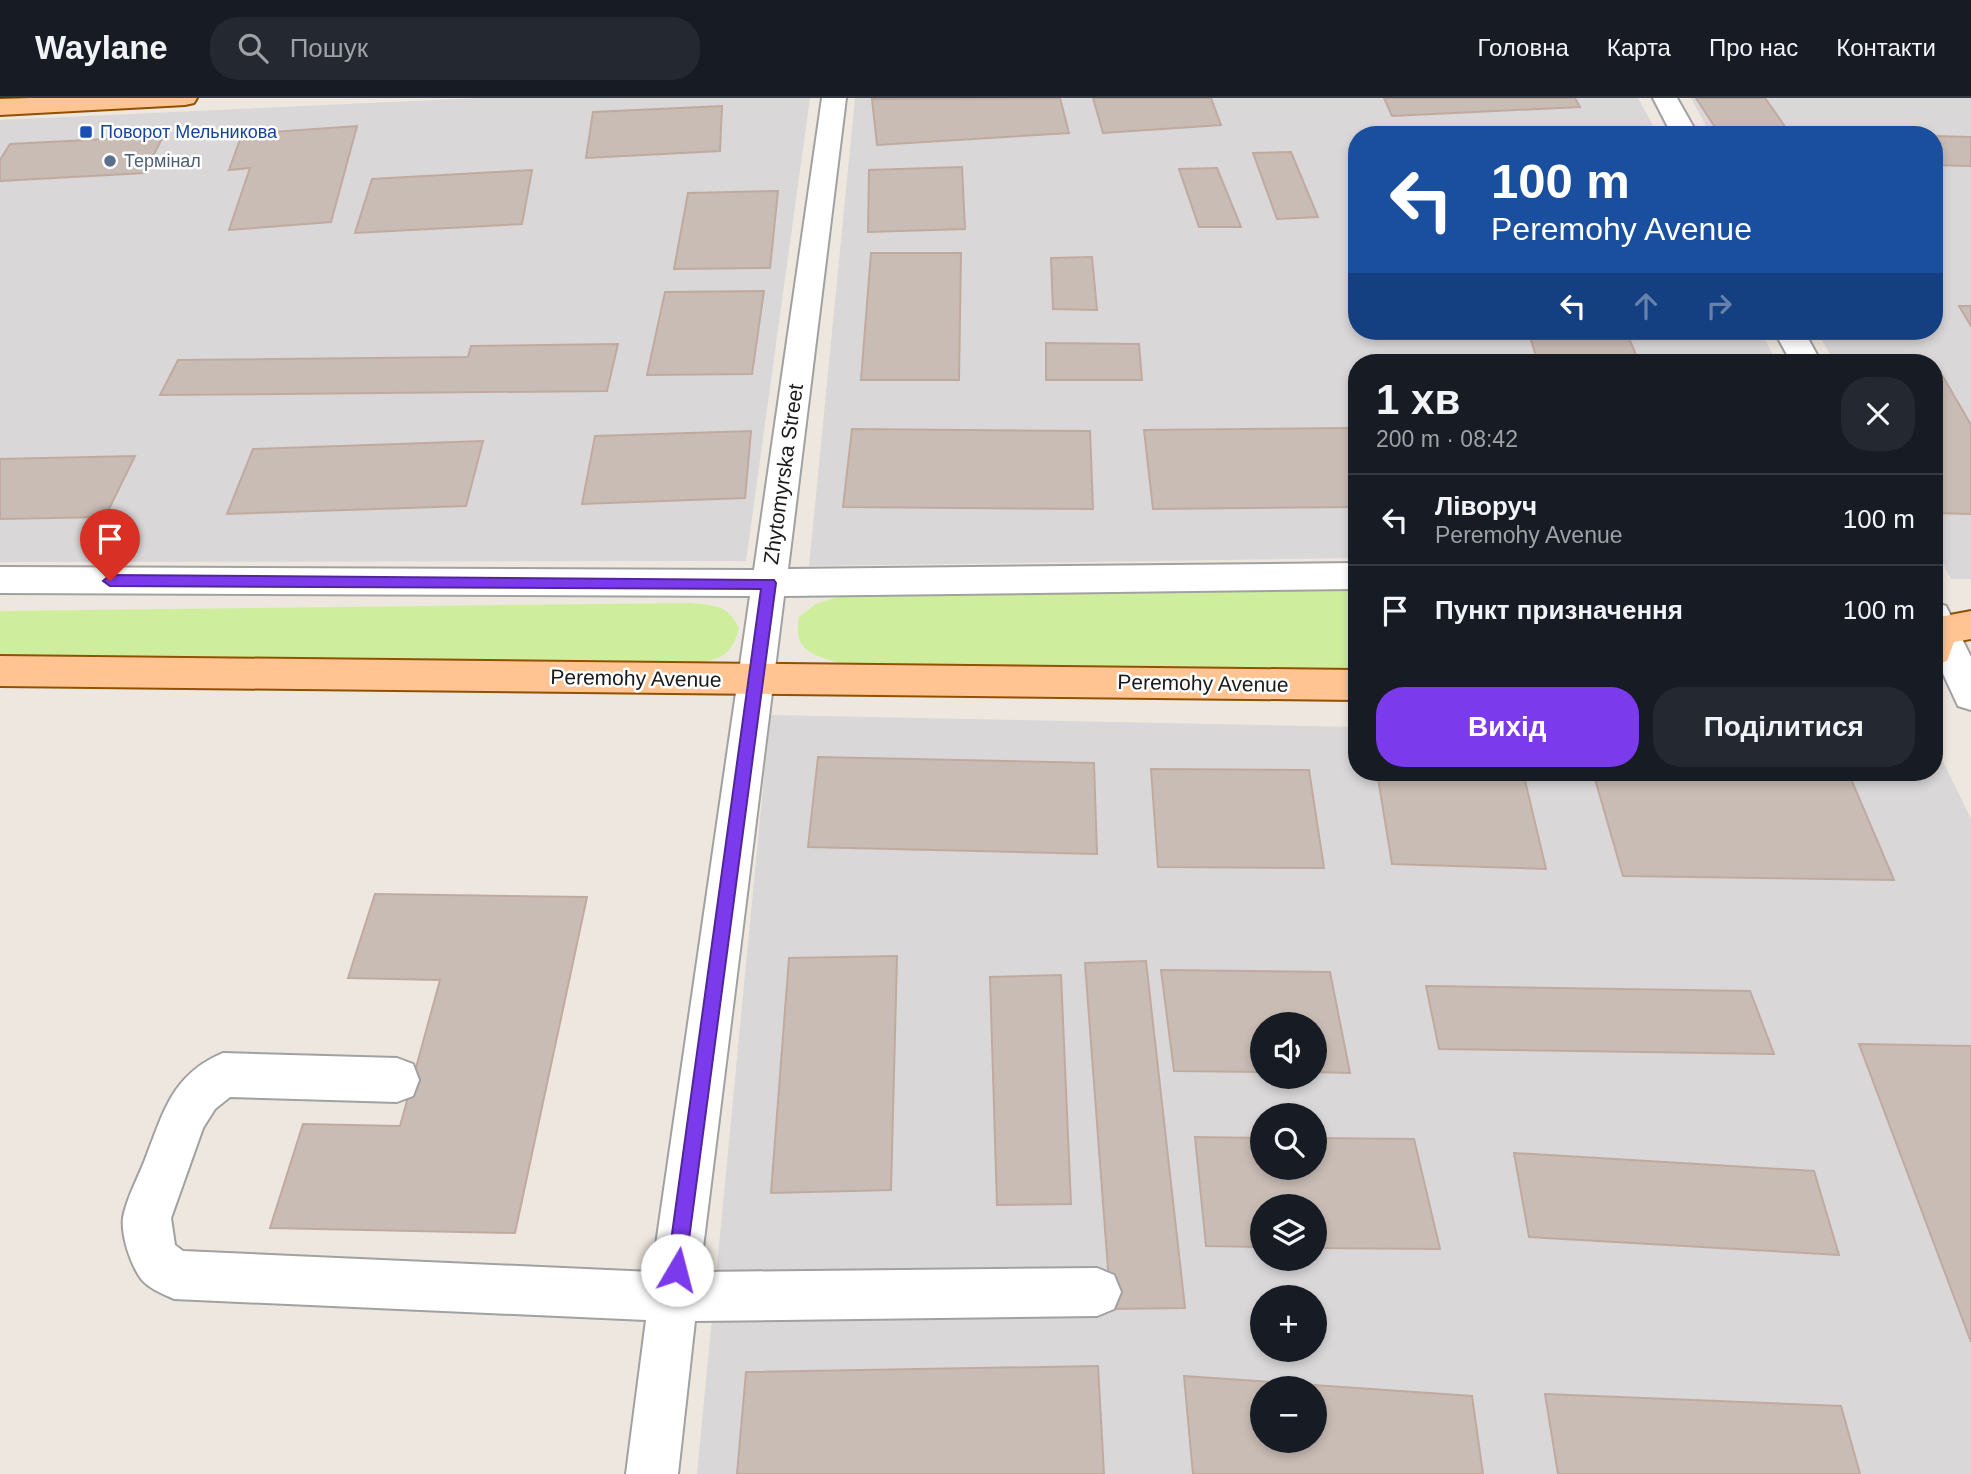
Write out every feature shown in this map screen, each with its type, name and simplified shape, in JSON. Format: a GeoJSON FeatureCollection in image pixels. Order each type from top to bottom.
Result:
{"type":"FeatureCollection","features":[{"type":"Feature","properties":{"kind":"main road"},"geometry":{"type":"LineString","coordinates":[[0,107],[185,98]]}},
{"type":"Feature","properties":{"kind":"main road","name":"Peremohy Avenue"},"geometry":{"type":"LineString","coordinates":[[0,671],[1348,685]]}},
{"type":"Feature","properties":{"kind":"street","name":"Zhytomyrska Street"},"geometry":{"type":"LineString","coordinates":[[652,1474],[673,1297],[834,98]]}},
{"type":"Feature","properties":{"kind":"street"},"geometry":{"type":"LineString","coordinates":[[1665,98],[1680,126]]}},
{"type":"Feature","properties":{"kind":"street"},"geometry":{"type":"LineString","coordinates":[[0,580],[769,583],[1348,576]]}},
{"type":"Feature","properties":{"kind":"street"},"geometry":{"type":"LineString","coordinates":[[1943,631],[1971,695]]}},
{"type":"Feature","properties":{"kind":"street"},"geometry":{"type":"LineString","coordinates":[[397,1080],[223,1075],[199,1093],[185,1115],[147,1218],[149,1242],[158,1262],[174,1275],[673,1297],[1097,1292]]}},
{"type":"Feature","properties":{"kind":"shaded area"},"geometry":{"type":"Polygon","coordinates":[[[478,98],[810,98],[746,561],[0,562],[0,120],[478,98]]]}},
{"type":"Feature","properties":{"kind":"shaded area"},"geometry":{"type":"Polygon","coordinates":[[[855,98],[1638,98],[1653,126],[1348,126],[1348,340],[1765,340],[1773,354],[1348,354],[1348,558],[809,566],[855,98]]]}},
{"type":"Feature","properties":{"kind":"shaded area"},"geometry":{"type":"Polygon","coordinates":[[[1691,98],[1971,98],[1971,579],[1951,579],[1943,563],[1943,354],[1830,354],[1822,340],[1943,340],[1943,126],[1706,126],[1691,98]]]}},
{"type":"Feature","properties":{"kind":"shaded area"},"geometry":{"type":"Polygon","coordinates":[[[770,715],[1348,727],[1348,781],[1943,781],[1943,761],[1971,819],[1971,1474],[697,1474],[770,715]]]}},
{"type":"Feature","properties":{"kind":"green space"},"geometry":{"type":"Polygon","coordinates":[[[1348,591],[1348,670],[846,665],[809,651],[799,639],[798,629],[799,617],[816,604],[847,594],[1348,591]]]}},
{"type":"Feature","properties":{"kind":"green space"},"geometry":{"type":"Polygon","coordinates":[[[691,603],[725,610],[739,628],[733,644],[725,654],[714,660],[697,663],[0,658],[0,611],[691,603]]]}},
{"type":"Feature","properties":{"kind":"building"},"geometry":{"type":"Polygon","coordinates":[[[1060,98],[1069,133],[877,145],[872,99],[1060,98]]]}},
{"type":"Feature","properties":{"kind":"building"},"geometry":{"type":"Polygon","coordinates":[[[1093,98],[1211,98],[1221,125],[1103,133],[1093,98]]]}},
{"type":"Feature","properties":{"kind":"building"},"geometry":{"type":"Polygon","coordinates":[[[1384,98],[1575,98],[1580,107],[1392,116],[1384,98]]]}},
{"type":"Feature","properties":{"kind":"building"},"geometry":{"type":"Polygon","coordinates":[[[1696,98],[1765,98],[1785,126],[1714,126],[1696,98]]]}},
{"type":"Feature","properties":{"kind":"building"},"geometry":{"type":"Polygon","coordinates":[[[722,106],[720,151],[586,158],[593,112],[722,106]]]}},
{"type":"Feature","properties":{"kind":"building"},"geometry":{"type":"Polygon","coordinates":[[[357,126],[331,222],[229,230],[250,168],[229,170],[242,134],[357,126]]]}},
{"type":"Feature","properties":{"kind":"building"},"geometry":{"type":"Polygon","coordinates":[[[163,136],[145,173],[0,181],[0,160],[10,144],[163,136]]]}},
{"type":"Feature","properties":{"kind":"building"},"geometry":{"type":"Polygon","coordinates":[[[1943,136],[1971,137],[1971,166],[1943,165],[1943,136]]]}},
{"type":"Feature","properties":{"kind":"building"},"geometry":{"type":"Polygon","coordinates":[[[1291,152],[1318,217],[1277,219],[1253,153],[1291,152]]]}},
{"type":"Feature","properties":{"kind":"building"},"geometry":{"type":"Polygon","coordinates":[[[962,167],[965,229],[868,232],[869,170],[962,167]]]}},
{"type":"Feature","properties":{"kind":"building"},"geometry":{"type":"Polygon","coordinates":[[[1217,168],[1241,227],[1199,227],[1179,169],[1217,168]]]}},
{"type":"Feature","properties":{"kind":"building"},"geometry":{"type":"Polygon","coordinates":[[[532,170],[522,224],[355,233],[372,179],[532,170]]]}},
{"type":"Feature","properties":{"kind":"building"},"geometry":{"type":"Polygon","coordinates":[[[778,191],[770,268],[674,269],[688,193],[778,191]]]}},
{"type":"Feature","properties":{"kind":"building"},"geometry":{"type":"Polygon","coordinates":[[[871,253],[961,253],[959,380],[861,380],[871,253]]]}},
{"type":"Feature","properties":{"kind":"building"},"geometry":{"type":"Polygon","coordinates":[[[1092,257],[1097,310],[1053,309],[1051,258],[1092,257]]]}},
{"type":"Feature","properties":{"kind":"building"},"geometry":{"type":"Polygon","coordinates":[[[764,291],[752,374],[647,375],[665,292],[764,291]]]}},
{"type":"Feature","properties":{"kind":"building"},"geometry":{"type":"Polygon","coordinates":[[[1959,306],[1971,306],[1971,326],[1959,306]]]}},
{"type":"Feature","properties":{"kind":"building"},"geometry":{"type":"Polygon","coordinates":[[[1531,340],[1630,340],[1636,354],[1535,354],[1531,340]]]}},
{"type":"Feature","properties":{"kind":"building"},"geometry":{"type":"Polygon","coordinates":[[[1046,343],[1139,344],[1142,380],[1046,380],[1046,343]]]}},
{"type":"Feature","properties":{"kind":"building"},"geometry":{"type":"Polygon","coordinates":[[[618,344],[607,391],[160,395],[178,360],[468,357],[471,346],[618,344]]]}},
{"type":"Feature","properties":{"kind":"building"},"geometry":{"type":"Polygon","coordinates":[[[1943,377],[1971,425],[1971,514],[1943,513],[1943,377]]]}},
{"type":"Feature","properties":{"kind":"building"},"geometry":{"type":"Polygon","coordinates":[[[1348,428],[1348,507],[1153,509],[1144,430],[1348,428]]]}},
{"type":"Feature","properties":{"kind":"building"},"geometry":{"type":"Polygon","coordinates":[[[852,429],[1090,431],[1093,509],[843,507],[852,429]]]}},
{"type":"Feature","properties":{"kind":"building"},"geometry":{"type":"Polygon","coordinates":[[[751,431],[745,498],[582,504],[595,436],[751,431]]]}},
{"type":"Feature","properties":{"kind":"building"},"geometry":{"type":"Polygon","coordinates":[[[483,441],[466,506],[227,514],[253,449],[483,441]]]}},
{"type":"Feature","properties":{"kind":"building"},"geometry":{"type":"Polygon","coordinates":[[[135,456],[105,517],[0,519],[0,459],[135,456]]]}},
{"type":"Feature","properties":{"kind":"building"},"geometry":{"type":"Polygon","coordinates":[[[818,757],[1094,763],[1097,854],[808,847],[818,757]]]}},
{"type":"Feature","properties":{"kind":"building"},"geometry":{"type":"Polygon","coordinates":[[[1151,769],[1309,770],[1324,868],[1158,867],[1151,769]]]}},
{"type":"Feature","properties":{"kind":"building"},"geometry":{"type":"Polygon","coordinates":[[[1378,781],[1525,781],[1546,869],[1392,864],[1378,781]]]}},
{"type":"Feature","properties":{"kind":"building"},"geometry":{"type":"Polygon","coordinates":[[[1596,781],[1852,781],[1894,880],[1623,876],[1596,781]]]}},
{"type":"Feature","properties":{"kind":"building"},"geometry":{"type":"Polygon","coordinates":[[[375,894],[587,897],[515,1233],[270,1228],[303,1124],[400,1126],[440,980],[348,978],[375,894]]]}},
{"type":"Feature","properties":{"kind":"building"},"geometry":{"type":"Polygon","coordinates":[[[897,956],[891,1190],[771,1193],[789,958],[897,956]]]}},
{"type":"Feature","properties":{"kind":"building"},"geometry":{"type":"Polygon","coordinates":[[[1146,961],[1185,1308],[1111,1309],[1085,963],[1146,961]]]}},
{"type":"Feature","properties":{"kind":"building"},"geometry":{"type":"Polygon","coordinates":[[[1161,970],[1330,972],[1350,1073],[1327,1072],[1327,1012],[1250,1012],[1250,1072],[1174,1071],[1161,970]]]}},
{"type":"Feature","properties":{"kind":"building"},"geometry":{"type":"Polygon","coordinates":[[[1061,975],[1071,1204],[997,1205],[990,977],[1061,975]]]}},
{"type":"Feature","properties":{"kind":"building"},"geometry":{"type":"Polygon","coordinates":[[[1426,986],[1750,991],[1774,1054],[1439,1049],[1426,986]]]}},
{"type":"Feature","properties":{"kind":"building"},"geometry":{"type":"Polygon","coordinates":[[[1859,1044],[1971,1046],[1971,1342],[1859,1044]]]}},
{"type":"Feature","properties":{"kind":"building"},"geometry":{"type":"Polygon","coordinates":[[[1195,1137],[1250,1138],[1250,1180],[1327,1180],[1327,1138],[1414,1139],[1440,1249],[1327,1248],[1327,1194],[1250,1194],[1250,1247],[1206,1246],[1195,1137]]]}},
{"type":"Feature","properties":{"kind":"building"},"geometry":{"type":"Polygon","coordinates":[[[1514,1153],[1814,1171],[1839,1255],[1529,1237],[1514,1153]]]}},
{"type":"Feature","properties":{"kind":"building"},"geometry":{"type":"Polygon","coordinates":[[[1098,1366],[1104,1474],[737,1474],[746,1372],[1098,1366]]]}},
{"type":"Feature","properties":{"kind":"building"},"geometry":{"type":"Polygon","coordinates":[[[1184,1376],[1250,1381],[1250,1453],[1327,1453],[1327,1386],[1472,1396],[1483,1474],[1193,1474],[1184,1376]]]}},
{"type":"Feature","properties":{"kind":"building"},"geometry":{"type":"Polygon","coordinates":[[[1545,1394],[1841,1406],[1860,1474],[1558,1474],[1545,1394]]]}},
{"type":"Feature","properties":{"kind":"place","name":"Поворот Мельникова"},"geometry":{"type":"Point","coordinates":[86,132]}},
{"type":"Feature","properties":{"kind":"place","name":"Термінал"},"geometry":{"type":"Point","coordinates":[110,161]}},
{"type":"Feature","properties":{"kind":"route"},"geometry":{"type":"LineString","coordinates":[[110,581],[769,583],[677,1270]]}}]}
